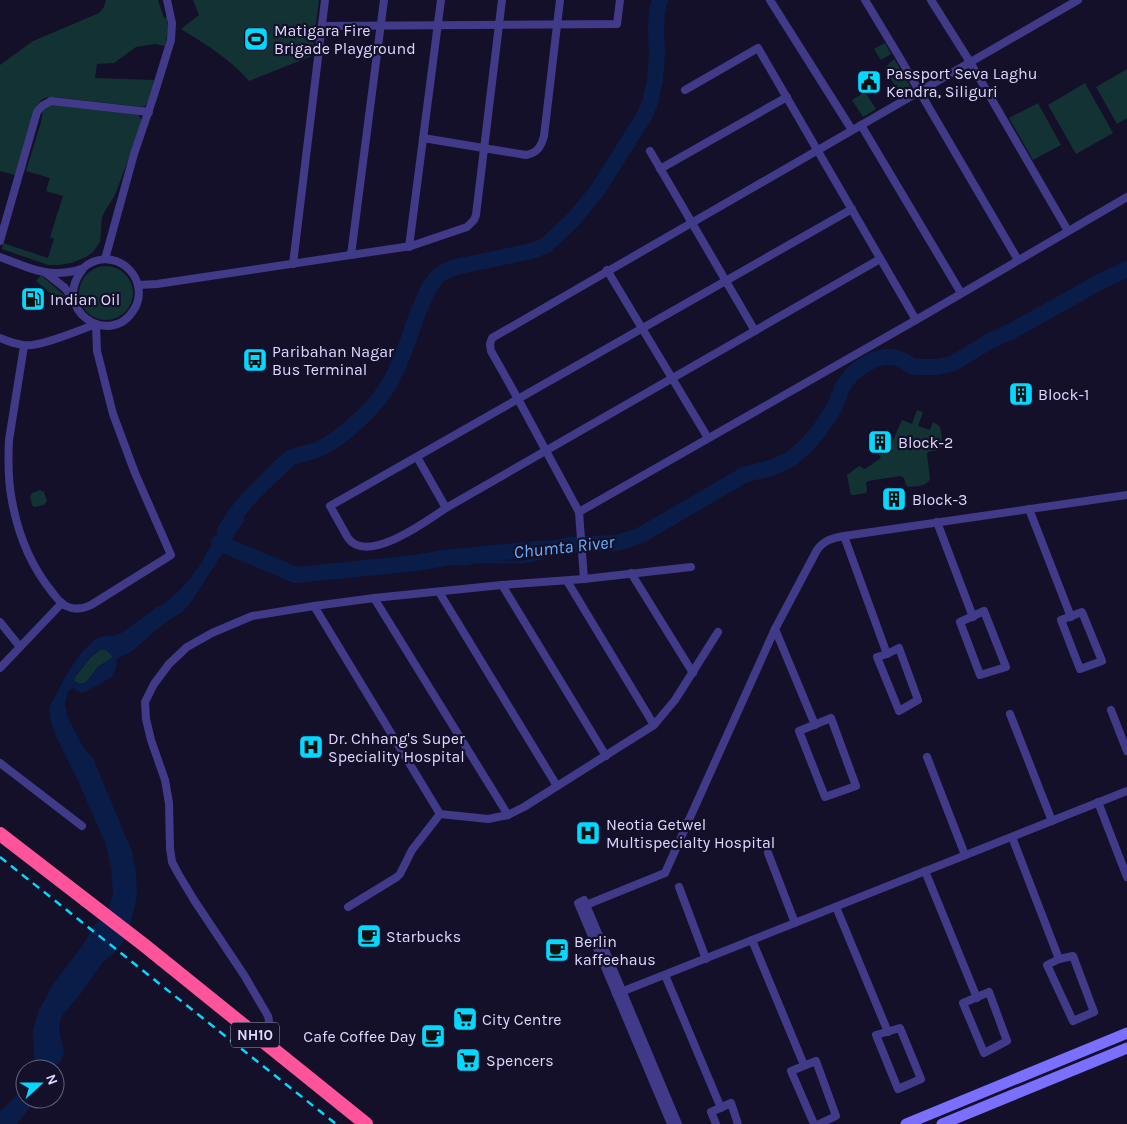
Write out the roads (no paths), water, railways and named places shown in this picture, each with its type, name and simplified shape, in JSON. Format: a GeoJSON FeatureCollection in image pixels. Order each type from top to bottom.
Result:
{"type":"FeatureCollection","features":[{"type":"Feature","properties":{"kind":"highway","name":"NH10"},"geometry":{"type":"LineString","coordinates":[[0,834],[144,944],[366,1124]]}},
{"type":"Feature","properties":{"kind":"street"},"geometry":{"type":"LineString","coordinates":[[106,259],[134,154],[171,40],[172,23],[167,0]]}},
{"type":"Feature","properties":{"kind":"street"},"geometry":{"type":"LineString","coordinates":[[293,264],[325,0]]}},
{"type":"Feature","properties":{"kind":"street"},"geometry":{"type":"LineString","coordinates":[[351,255],[384,0]]}},
{"type":"Feature","properties":{"kind":"street"},"geometry":{"type":"LineString","coordinates":[[409,247],[441,0]]}},
{"type":"Feature","properties":{"kind":"street"},"geometry":{"type":"LineString","coordinates":[[138,285],[157,284],[409,247],[460,230],[472,224],[484,148],[502,0]]}},
{"type":"Feature","properties":{"kind":"street"},"geometry":{"type":"LineString","coordinates":[[423,138],[526,154],[535,152],[542,144],[544,136],[560,0]]}},
{"type":"Feature","properties":{"kind":"street"},"geometry":{"type":"LineString","coordinates":[[322,26],[617,24],[620,0]]}},
{"type":"Feature","properties":{"kind":"street"},"geometry":{"type":"LineString","coordinates":[[770,0],[852,130]]}},
{"type":"Feature","properties":{"kind":"street"},"geometry":{"type":"LineString","coordinates":[[865,0],[1018,260]]}},
{"type":"Feature","properties":{"kind":"street"},"geometry":{"type":"LineString","coordinates":[[931,0],[970,62],[1068,231]]}},
{"type":"Feature","properties":{"kind":"street"},"geometry":{"type":"LineString","coordinates":[[584,580],[578,512],[491,351],[490,344],[492,338],[1078,0]]}},
{"type":"Feature","properties":{"kind":"street"},"geometry":{"type":"LineString","coordinates":[[684,90],[758,48],[916,320]]}},
{"type":"Feature","properties":{"kind":"street"},"geometry":{"type":"LineString","coordinates":[[660,170],[787,97]]}},
{"type":"Feature","properties":{"kind":"street"},"geometry":{"type":"LineString","coordinates":[[0,241],[38,112],[42,106],[51,101],[148,112]]}},
{"type":"Feature","properties":{"kind":"street"},"geometry":{"type":"LineString","coordinates":[[861,125],[961,294]]}},
{"type":"Feature","properties":{"kind":"street"},"geometry":{"type":"LineString","coordinates":[[650,151],[755,331]]}},
{"type":"Feature","properties":{"kind":"street"},"geometry":{"type":"LineString","coordinates":[[578,512],[916,320],[1127,197]]}},
{"type":"Feature","properties":{"kind":"street"},"geometry":{"type":"LineString","coordinates":[[852,210],[330,506],[351,542],[355,544],[362,546],[380,544],[400,538],[446,508],[880,259]]}},
{"type":"Feature","properties":{"kind":"street"},"geometry":{"type":"LineString","coordinates":[[0,258],[46,273],[61,273],[83,269]]}},
{"type":"Feature","properties":{"kind":"street"},"geometry":{"type":"LineString","coordinates":[[106,259],[124,265],[133,273],[138,285],[138,298],[130,315],[120,322],[108,326],[96,324],[84,318],[79,313],[72,292],[77,275],[83,269],[93,262],[106,259]]}},
{"type":"Feature","properties":{"kind":"street"},"geometry":{"type":"LineString","coordinates":[[607,270],[708,438]]}},
{"type":"Feature","properties":{"kind":"street"},"geometry":{"type":"LineString","coordinates":[[46,273],[64,288],[74,300]]}},
{"type":"Feature","properties":{"kind":"street"},"geometry":{"type":"LineString","coordinates":[[0,338],[24,346],[56,339],[96,324]]}},
{"type":"Feature","properties":{"kind":"street"},"geometry":{"type":"LineString","coordinates":[[24,346],[9,440],[8,470],[11,500],[19,530],[32,560],[48,588],[62,603],[72,608],[87,607],[171,555],[135,473],[113,414],[97,351],[96,324]]}},
{"type":"Feature","properties":{"kind":"street"},"geometry":{"type":"LineString","coordinates":[[416,457],[446,508]]}},
{"type":"Feature","properties":{"kind":"street"},"geometry":{"type":"LineString","coordinates":[[678,1124],[578,903],[584,900],[586,905],[665,872],[775,629],[819,546],[831,538],[1126,497]]}},
{"type":"Feature","properties":{"kind":"street"},"geometry":{"type":"LineString","coordinates":[[1029,509],[1071,617]]}},
{"type":"Feature","properties":{"kind":"street"},"geometry":{"type":"LineString","coordinates":[[938,522],[973,617]]}},
{"type":"Feature","properties":{"kind":"street"},"geometry":{"type":"LineString","coordinates":[[844,536],[888,654]]}},
{"type":"Feature","properties":{"kind":"street"},"geometry":{"type":"LineString","coordinates":[[262,1041],[269,1027],[268,1016],[172,862],[166,780],[151,740],[146,719],[145,702],[154,684],[169,664],[187,647],[212,633],[252,616],[374,598],[502,585],[584,580],[691,566]]}},
{"type":"Feature","properties":{"kind":"street"},"geometry":{"type":"LineString","coordinates":[[631,573],[693,673]]}},
{"type":"Feature","properties":{"kind":"street"},"geometry":{"type":"LineString","coordinates":[[567,581],[654,725]]}},
{"type":"Feature","properties":{"kind":"street"},"geometry":{"type":"LineString","coordinates":[[502,585],[606,756]]}},
{"type":"Feature","properties":{"kind":"street"},"geometry":{"type":"LineString","coordinates":[[439,592],[557,786]]}},
{"type":"Feature","properties":{"kind":"street"},"geometry":{"type":"LineString","coordinates":[[374,598],[508,815]]}},
{"type":"Feature","properties":{"kind":"street"},"geometry":{"type":"LineString","coordinates":[[0,668],[62,603]]}},
{"type":"Feature","properties":{"kind":"street"},"geometry":{"type":"LineString","coordinates":[[314,606],[440,814]]}},
{"type":"Feature","properties":{"kind":"street"},"geometry":{"type":"LineString","coordinates":[[984,611],[1006,666],[980,675],[960,622],[973,617],[984,611]]}},
{"type":"Feature","properties":{"kind":"street"},"geometry":{"type":"LineString","coordinates":[[1082,612],[1102,661],[1080,669],[1061,620],[1071,617],[1082,612]]}},
{"type":"Feature","properties":{"kind":"street"},"geometry":{"type":"LineString","coordinates":[[0,622],[20,647]]}},
{"type":"Feature","properties":{"kind":"street"},"geometry":{"type":"LineString","coordinates":[[775,629],[815,725]]}},
{"type":"Feature","properties":{"kind":"street"},"geometry":{"type":"LineString","coordinates":[[440,814],[488,819],[508,815],[524,807],[654,725],[675,700],[718,632]]}},
{"type":"Feature","properties":{"kind":"street"},"geometry":{"type":"LineString","coordinates":[[899,648],[918,700],[899,711],[877,657],[888,654],[899,648]]}},
{"type":"Feature","properties":{"kind":"street"},"geometry":{"type":"LineString","coordinates":[[1112,710],[1127,751]]}},
{"type":"Feature","properties":{"kind":"street"},"geometry":{"type":"LineString","coordinates":[[1010,714],[1052,821]]}},
{"type":"Feature","properties":{"kind":"street"},"geometry":{"type":"LineString","coordinates":[[831,718],[856,786],[825,797],[799,731],[815,725],[831,718]]}},
{"type":"Feature","properties":{"kind":"street"},"geometry":{"type":"LineString","coordinates":[[927,757],[965,855]]}},
{"type":"Feature","properties":{"kind":"street"},"geometry":{"type":"LineString","coordinates":[[0,763],[82,826]]}},
{"type":"Feature","properties":{"kind":"street"},"geometry":{"type":"LineString","coordinates":[[619,992],[1127,791]]}},
{"type":"Feature","properties":{"kind":"street"},"geometry":{"type":"LineString","coordinates":[[1098,802],[1127,876]]}},
{"type":"Feature","properties":{"kind":"street"},"geometry":{"type":"LineString","coordinates":[[348,906],[400,874],[412,850],[440,814]]}},
{"type":"Feature","properties":{"kind":"street"},"geometry":{"type":"LineString","coordinates":[[1012,837],[1059,960]]}},
{"type":"Feature","properties":{"kind":"street"},"geometry":{"type":"LineString","coordinates":[[768,853],[795,923]]}},
{"type":"Feature","properties":{"kind":"street"},"geometry":{"type":"LineString","coordinates":[[926,871],[977,998]]}},
{"type":"Feature","properties":{"kind":"street"},"geometry":{"type":"LineString","coordinates":[[678,887],[706,959]]}},
{"type":"Feature","properties":{"kind":"street"},"geometry":{"type":"LineString","coordinates":[[836,907],[888,1032]]}},
{"type":"Feature","properties":{"kind":"street"},"geometry":{"type":"LineString","coordinates":[[752,940],[804,1065]]}},
{"type":"Feature","properties":{"kind":"street"},"geometry":{"type":"LineString","coordinates":[[1073,956],[1094,1012],[1073,1021],[1047,965],[1059,960],[1073,956]]}},
{"type":"Feature","properties":{"kind":"street"},"geometry":{"type":"LineString","coordinates":[[666,975],[721,1108]]}},
{"type":"Feature","properties":{"kind":"street"},"geometry":{"type":"LineString","coordinates":[[619,992],[671,1124]]}},
{"type":"Feature","properties":{"kind":"street"},"geometry":{"type":"LineString","coordinates":[[989,992],[1007,1041],[984,1053],[963,1004],[977,998],[989,992]]}},
{"type":"Feature","properties":{"kind":"street"},"geometry":{"type":"LineString","coordinates":[[900,1028],[921,1079],[898,1089],[876,1035],[888,1032],[900,1028]]}},
{"type":"Feature","properties":{"kind":"street"},"geometry":{"type":"LineString","coordinates":[[906,1124],[1127,1033]]}},
{"type":"Feature","properties":{"kind":"street"},"geometry":{"type":"LineString","coordinates":[[942,1124],[1127,1048]]}},
{"type":"Feature","properties":{"kind":"street"},"geometry":{"type":"LineString","coordinates":[[814,1124],[791,1071],[816,1061],[836,1116],[819,1124]]}},
{"type":"Feature","properties":{"kind":"street"},"geometry":{"type":"LineString","coordinates":[[716,1124],[711,1112],[731,1103],[738,1124]]}},
{"type":"Feature","properties":{"kind":"water"},"geometry":{"type":"Polygon","coordinates":[[[235,509],[245,519],[189,605],[132,651],[117,659],[112,677],[85,692],[80,692],[73,688],[68,691],[65,704],[67,716],[83,747],[93,758],[132,851],[137,896],[129,930],[124,941],[102,963],[79,996],[63,1014],[59,1030],[64,1051],[62,1059],[34,1059],[33,1031],[38,1012],[54,983],[80,949],[94,926],[108,910],[113,893],[106,845],[55,734],[49,708],[68,672],[82,652],[94,640],[123,632],[164,604],[178,592],[201,564],[222,525],[235,509]],[[101,649],[91,657],[75,677],[75,681],[82,684],[86,682],[99,666],[113,657],[107,651],[101,649]]]}},
{"type":"Feature","properties":{"kind":"water"},"geometry":{"type":"Polygon","coordinates":[[[15,1096],[15,1109],[28,1109],[17,1124],[0,1124],[0,1111],[15,1096]]]}},
{"type":"Feature","properties":{"kind":"waterway"},"geometry":{"type":"LineString","coordinates":[[225,531],[231,520],[247,501],[290,458],[327,445],[354,424],[378,400],[399,365],[426,294],[439,275],[460,266],[535,250],[546,245],[572,221],[597,191],[643,118],[650,103],[655,80],[657,11],[660,0]]}},
{"type":"Feature","properties":{"kind":"waterway","name":"Chumta River"},"geometry":{"type":"LineString","coordinates":[[219,543],[296,575],[416,563],[444,558],[557,548],[569,545],[615,543],[627,540],[641,535],[744,475],[771,468],[791,459],[819,431],[834,408],[843,386],[852,374],[873,360],[894,357],[914,367],[937,367],[952,364],[990,341],[1127,269]]}},
{"type":"Feature","properties":{"kind":"waterway"},"geometry":{"type":"LineString","coordinates":[[449,557],[461,564],[521,562],[544,557],[557,548]]}},
{"type":"Feature","properties":{"kind":"railway"},"geometry":{"type":"LineString","coordinates":[[0,857],[336,1124]]}},
{"type":"Feature","properties":{"kind":"place","name":"Matigara Fire Brigade Playground"},"geometry":{"type":"Point","coordinates":[256,39]}},
{"type":"Feature","properties":{"kind":"place","name":"Passport Seva Laghu Kendra, Siliguri"},"geometry":{"type":"Point","coordinates":[869,82]}},
{"type":"Feature","properties":{"kind":"place","name":"Indian Oil"},"geometry":{"type":"Point","coordinates":[33,299]}},
{"type":"Feature","properties":{"kind":"place","name":"Paribahan Nagar Bus Terminal"},"geometry":{"type":"Point","coordinates":[255,360]}},
{"type":"Feature","properties":{"kind":"place","name":"Block-1"},"geometry":{"type":"Point","coordinates":[1021,394]}},
{"type":"Feature","properties":{"kind":"place","name":"Block-2"},"geometry":{"type":"Point","coordinates":[880,442]}},
{"type":"Feature","properties":{"kind":"place","name":"Block-3"},"geometry":{"type":"Point","coordinates":[894,499]}},
{"type":"Feature","properties":{"kind":"place","name":"Dr. Chhang's Super Speciality Hospital"},"geometry":{"type":"Point","coordinates":[311,747]}},
{"type":"Feature","properties":{"kind":"place","name":"Neotia Getwel Multispecialty Hospital"},"geometry":{"type":"Point","coordinates":[588,833]}},
{"type":"Feature","properties":{"kind":"place","name":"Starbucks"},"geometry":{"type":"Point","coordinates":[369,936]}},
{"type":"Feature","properties":{"kind":"place","name":"Berlin kaffeehaus"},"geometry":{"type":"Point","coordinates":[557,950]}},
{"type":"Feature","properties":{"kind":"place","name":"City Centre"},"geometry":{"type":"Point","coordinates":[465,1019]}},
{"type":"Feature","properties":{"kind":"place","name":"Cafe Coffee Day"},"geometry":{"type":"Point","coordinates":[433,1036]}},
{"type":"Feature","properties":{"kind":"place","name":"Spencers"},"geometry":{"type":"Point","coordinates":[468,1060]}}]}
